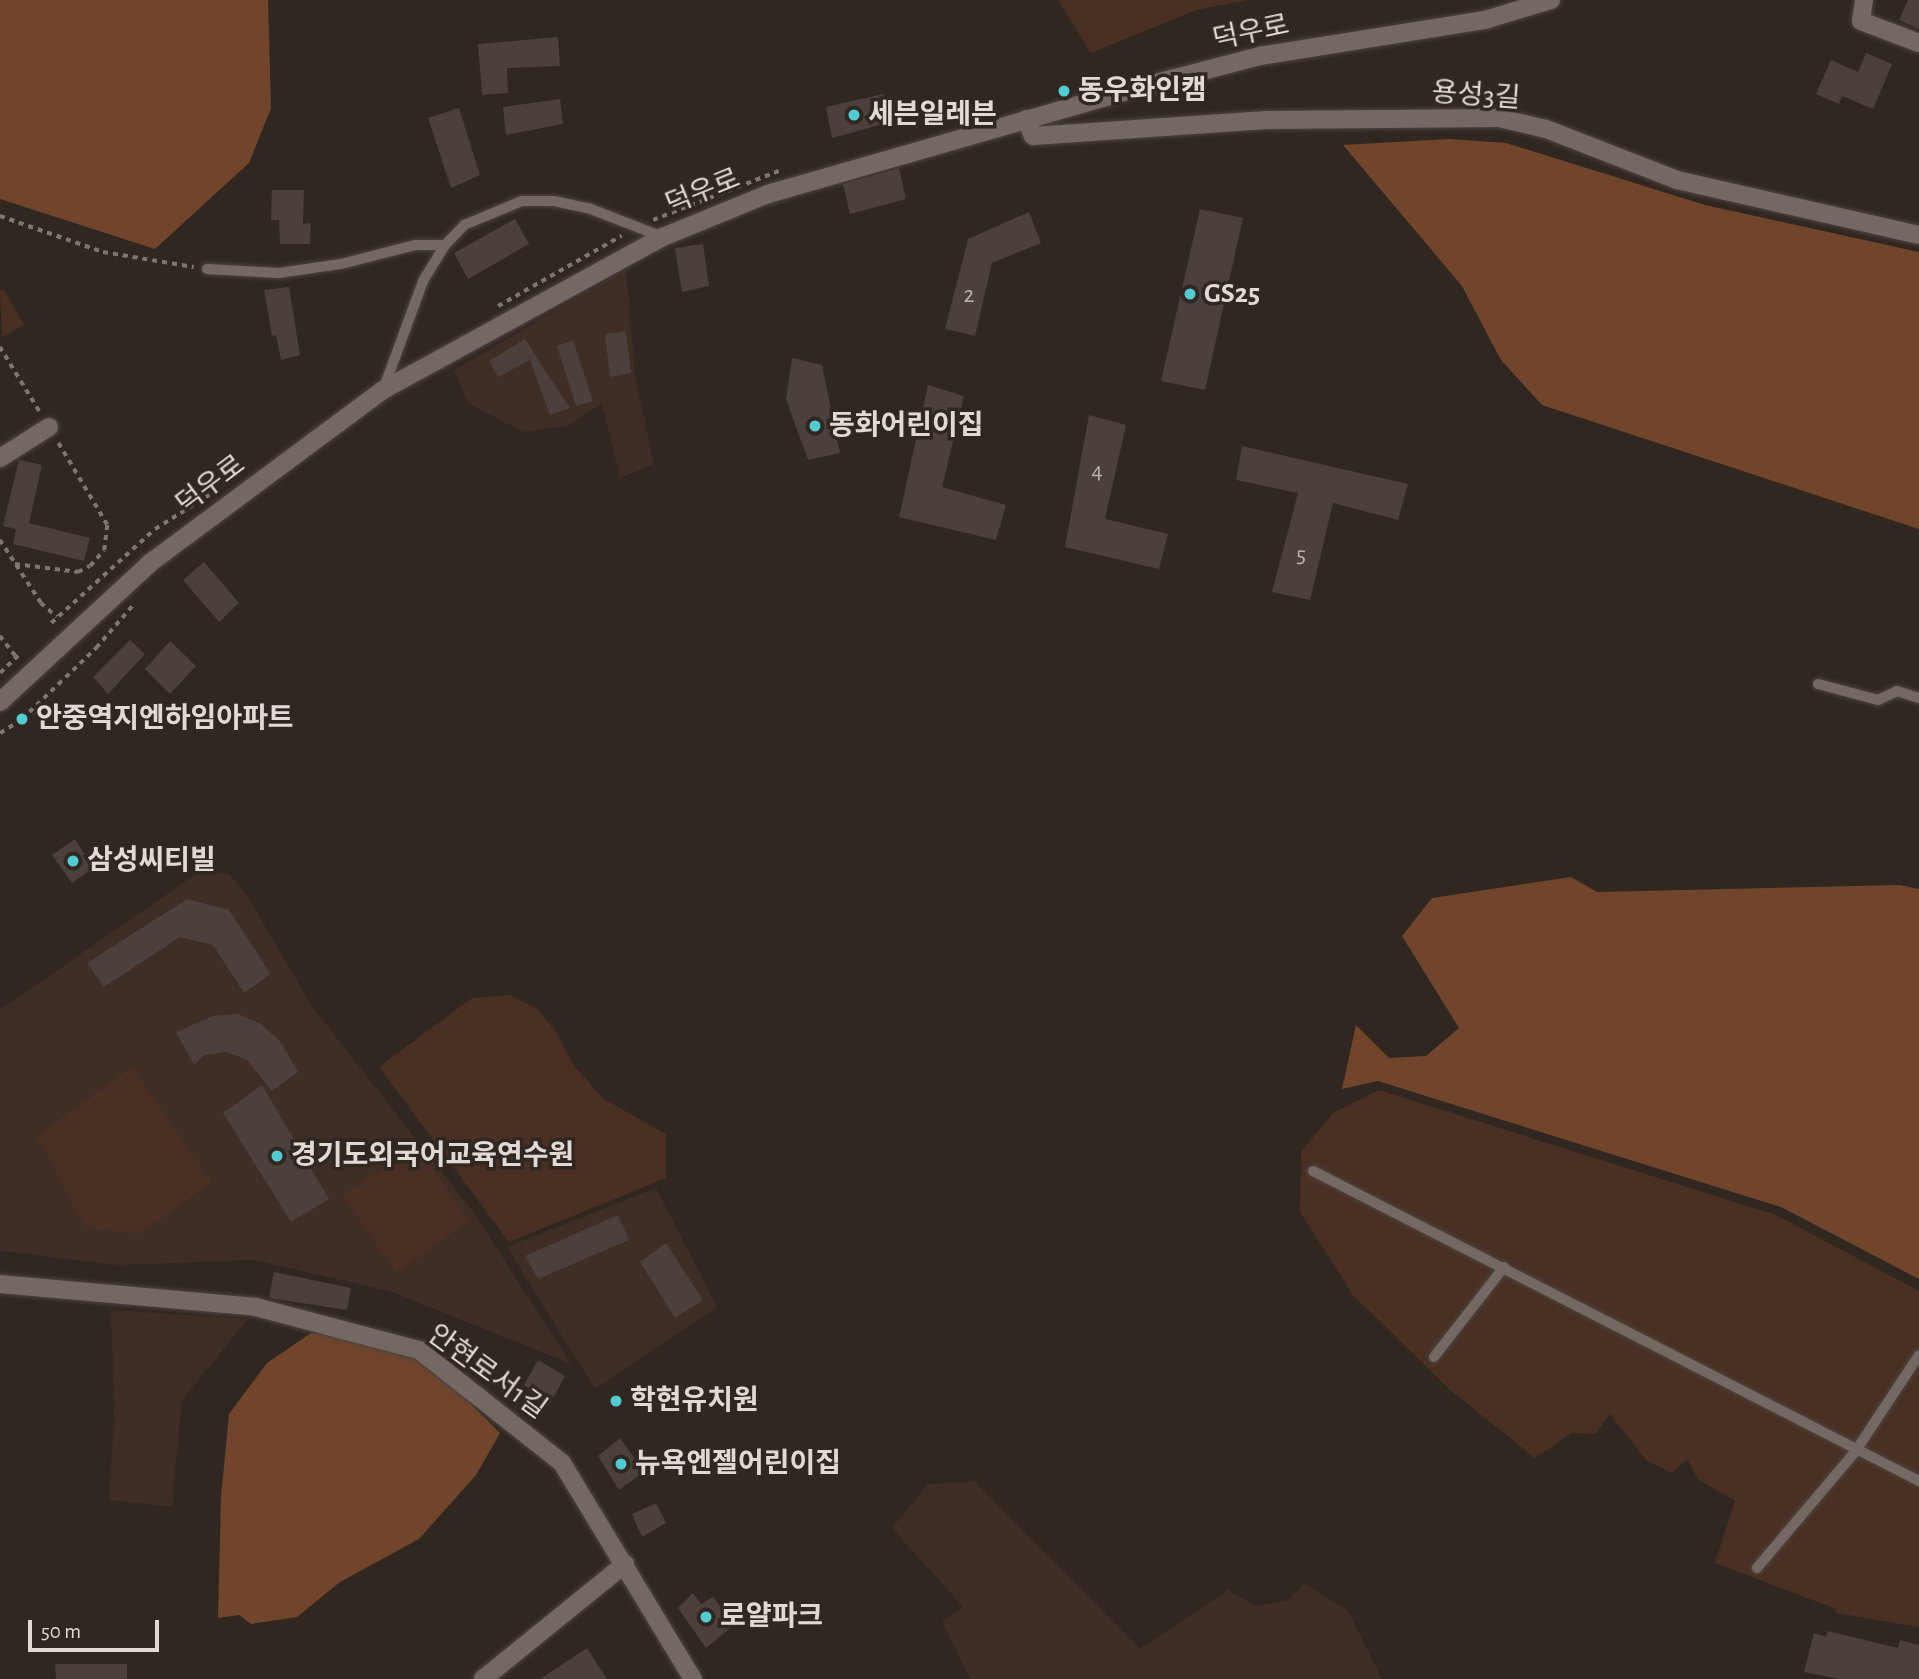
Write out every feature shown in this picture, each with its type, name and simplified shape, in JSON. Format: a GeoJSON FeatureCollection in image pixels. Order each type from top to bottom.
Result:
{"type":"FeatureCollection","features":[{"type":"Feature","properties":{"kind":"street","name":"덕우로"},"geometry":{"type":"LineString","coordinates":[[0,702],[150,563],[383,390],[663,237],[768,194],[1026,119],[1260,56],[1485,20],[1551,0]]}},
{"type":"Feature","properties":{"kind":"street"},"geometry":{"type":"LineString","coordinates":[[1864,0],[1861,21],[1919,43]]}},
{"type":"Feature","properties":{"kind":"street","name":"용성3길"},"geometry":{"type":"LineString","coordinates":[[1026,119],[1033,136],[1266,120],[1499,118],[1546,129],[1677,180],[1919,235]]}},
{"type":"Feature","properties":{"kind":"street"},"geometry":{"type":"LineString","coordinates":[[0,458],[48,427]]}},
{"type":"Feature","properties":{"kind":"street","name":"안현로서1길"},"geometry":{"type":"LineString","coordinates":[[0,1284],[256,1307],[341,1326],[419,1350],[562,1463],[693,1679]]}},
{"type":"Feature","properties":{"kind":"street"},"geometry":{"type":"LineString","coordinates":[[483,1679],[625,1564]]}},
{"type":"Feature","properties":{"kind":"lane"},"geometry":{"type":"LineString","coordinates":[[383,390],[423,281],[445,245],[464,225],[522,201],[554,201],[588,208],[663,237]]}},
{"type":"Feature","properties":{"kind":"lane"},"geometry":{"type":"LineString","coordinates":[[207,269],[279,273],[341,264],[415,245],[445,245]]}},
{"type":"Feature","properties":{"kind":"lane"},"geometry":{"type":"LineString","coordinates":[[1818,684],[1878,700],[1898,691],[1919,698]]}},
{"type":"Feature","properties":{"kind":"lane"},"geometry":{"type":"LineString","coordinates":[[1313,1171],[1504,1267],[1855,1452],[1919,1481]]}},
{"type":"Feature","properties":{"kind":"lane"},"geometry":{"type":"LineString","coordinates":[[1434,1357],[1504,1267]]}},
{"type":"Feature","properties":{"kind":"lane"},"geometry":{"type":"LineString","coordinates":[[1757,1568],[1855,1452],[1919,1355]]}},
{"type":"Feature","properties":{"kind":"path"},"geometry":{"type":"LineString","coordinates":[[0,216],[103,252],[207,269]]}},
{"type":"Feature","properties":{"kind":"path"},"geometry":{"type":"LineString","coordinates":[[0,347],[107,525],[108,538],[99,559],[78,572],[15,564]]}},
{"type":"Feature","properties":{"kind":"path"},"geometry":{"type":"LineString","coordinates":[[0,540],[41,603],[57,617]]}},
{"type":"Feature","properties":{"kind":"path"},"geometry":{"type":"LineString","coordinates":[[0,733],[22,719],[96,648],[138,599]]}},
{"type":"Feature","properties":{"kind":"path"},"geometry":{"type":"LineString","coordinates":[[0,636],[17,657]]}},
{"type":"Feature","properties":{"kind":"path"},"geometry":{"type":"LineString","coordinates":[[0,673],[21,653]]}},
{"type":"Feature","properties":{"kind":"shaded area"},"geometry":{"type":"Polygon","coordinates":[[[0,0],[268,0],[271,108],[249,163],[155,249],[0,199],[0,0]]]}},
{"type":"Feature","properties":{"kind":"shaded area"},"geometry":{"type":"Polygon","coordinates":[[[1058,0],[1247,0],[1196,10],[1091,53],[1058,0]]]}},
{"type":"Feature","properties":{"kind":"shaded area"},"geometry":{"type":"Polygon","coordinates":[[[1449,139],[1506,143],[1705,205],[1919,252],[1919,529],[1542,405],[1501,360],[1462,286],[1343,145],[1449,139]]]}},
{"type":"Feature","properties":{"kind":"shaded area"},"geometry":{"type":"Polygon","coordinates":[[[626,269],[635,375],[654,464],[620,478],[602,403],[567,426],[523,432],[468,403],[454,370],[626,269]]]}},
{"type":"Feature","properties":{"kind":"shaded area"},"geometry":{"type":"Polygon","coordinates":[[[3,289],[24,324],[2,338],[0,291],[3,289]]]}},
{"type":"Feature","properties":{"kind":"shaded area"},"geometry":{"type":"Polygon","coordinates":[[[199,872],[228,873],[247,895],[311,1005],[474,1213],[571,1364],[390,1291],[254,1260],[119,1265],[0,1251],[0,1010],[199,872]]]}},
{"type":"Feature","properties":{"kind":"shaded area"},"geometry":{"type":"Polygon","coordinates":[[[1571,877],[1597,892],[1900,885],[1919,889],[1919,1279],[1781,1207],[1378,1081],[1342,1089],[1356,1025],[1389,1058],[1426,1056],[1459,1028],[1402,936],[1432,898],[1571,877]]]}},
{"type":"Feature","properties":{"kind":"shaded area"},"geometry":{"type":"Polygon","coordinates":[[[510,995],[536,1008],[555,1030],[574,1066],[604,1099],[666,1134],[666,1178],[509,1242],[379,1067],[472,998],[510,995]]]}},
{"type":"Feature","properties":{"kind":"shaded area"},"geometry":{"type":"Polygon","coordinates":[[[132,1067],[212,1182],[140,1234],[86,1228],[36,1136],[132,1067]]]}},
{"type":"Feature","properties":{"kind":"shaded area"},"geometry":{"type":"Polygon","coordinates":[[[1379,1090],[1776,1215],[1919,1291],[1919,1627],[1836,1613],[1836,1609],[1715,1563],[1735,1501],[1698,1479],[1687,1459],[1672,1473],[1646,1460],[1610,1414],[1595,1434],[1572,1433],[1535,1458],[1450,1390],[1353,1295],[1300,1212],[1301,1152],[1333,1113],[1379,1090]]]}},
{"type":"Feature","properties":{"kind":"shaded area"},"geometry":{"type":"Polygon","coordinates":[[[417,1146],[469,1221],[396,1273],[342,1195],[417,1146]]]}},
{"type":"Feature","properties":{"kind":"shaded area"},"geometry":{"type":"Polygon","coordinates":[[[656,1188],[717,1307],[595,1389],[507,1247],[656,1188]]]}},
{"type":"Feature","properties":{"kind":"shaded area"},"geometry":{"type":"Polygon","coordinates":[[[111,1310],[248,1319],[182,1400],[172,1507],[109,1500],[114,1416],[111,1310]]]}},
{"type":"Feature","properties":{"kind":"shaded area"},"geometry":{"type":"Polygon","coordinates":[[[311,1333],[337,1335],[431,1364],[500,1433],[476,1475],[419,1539],[340,1582],[297,1617],[251,1624],[239,1615],[218,1618],[221,1497],[229,1414],[267,1363],[311,1333]]]}},
{"type":"Feature","properties":{"kind":"shaded area"},"geometry":{"type":"Polygon","coordinates":[[[974,1481],[1140,1649],[1228,1590],[1255,1606],[1289,1600],[1304,1583],[1348,1611],[1382,1679],[970,1679],[942,1622],[963,1607],[892,1528],[928,1484],[974,1481]]]}},
{"type":"Feature","properties":{"kind":"building"},"geometry":{"type":"Polygon","coordinates":[[[1908,0],[1919,0],[1919,29],[1899,20],[1908,0]]]}},
{"type":"Feature","properties":{"kind":"building"},"geometry":{"type":"Polygon","coordinates":[[[558,37],[560,66],[507,68],[508,93],[482,95],[478,44],[558,37]]]}},
{"type":"Feature","properties":{"kind":"building"},"geometry":{"type":"Polygon","coordinates":[[[1866,53],[1892,64],[1873,109],[1842,96],[1839,104],[1816,94],[1831,60],[1858,72],[1866,53]]]}},
{"type":"Feature","properties":{"kind":"building"},"geometry":{"type":"Polygon","coordinates":[[[883,94],[890,122],[832,138],[826,107],[883,94]]]}},
{"type":"Feature","properties":{"kind":"building"},"geometry":{"type":"Polygon","coordinates":[[[560,99],[563,124],[506,135],[503,107],[560,99]]]}},
{"type":"Feature","properties":{"kind":"building"},"geometry":{"type":"Polygon","coordinates":[[[459,108],[480,175],[451,188],[428,118],[459,108]]]}},
{"type":"Feature","properties":{"kind":"building"},"geometry":{"type":"Polygon","coordinates":[[[899,168],[906,199],[850,214],[843,184],[899,168]]]}},
{"type":"Feature","properties":{"kind":"building"},"geometry":{"type":"Polygon","coordinates":[[[272,190],[304,190],[303,224],[311,223],[310,244],[280,244],[279,220],[271,220],[272,190]]]}},
{"type":"Feature","properties":{"kind":"building"},"geometry":{"type":"Polygon","coordinates":[[[1200,209],[1243,218],[1205,390],[1161,381],[1200,209]]]}},
{"type":"Feature","properties":{"kind":"building"},"geometry":{"type":"Polygon","coordinates":[[[1029,212],[1041,243],[992,263],[975,336],[945,329],[968,239],[1029,212]]]}},
{"type":"Feature","properties":{"kind":"building"},"geometry":{"type":"Polygon","coordinates":[[[515,219],[529,244],[468,279],[454,253],[515,219]]]}},
{"type":"Feature","properties":{"kind":"building"},"geometry":{"type":"Polygon","coordinates":[[[703,244],[709,286],[682,292],[675,248],[703,244]]]}},
{"type":"Feature","properties":{"kind":"building"},"geometry":{"type":"Polygon","coordinates":[[[289,287],[300,355],[281,360],[276,335],[272,336],[264,290],[289,287]]]}},
{"type":"Feature","properties":{"kind":"building"},"geometry":{"type":"Polygon","coordinates":[[[626,331],[631,373],[610,377],[605,334],[626,331]]]}},
{"type":"Feature","properties":{"kind":"building"},"geometry":{"type":"Polygon","coordinates":[[[525,339],[570,408],[550,415],[530,360],[498,377],[489,361],[525,339]]]}},
{"type":"Feature","properties":{"kind":"building"},"geometry":{"type":"Polygon","coordinates":[[[573,340],[593,401],[576,406],[557,346],[573,340]]]}},
{"type":"Feature","properties":{"kind":"building","name":"동화어린이집"},"geometry":{"type":"Polygon","coordinates":[[[792,358],[822,365],[840,453],[808,460],[786,399],[792,358]]]}},
{"type":"Feature","properties":{"kind":"building"},"geometry":{"type":"Polygon","coordinates":[[[928,385],[964,396],[942,487],[1006,505],[996,540],[899,517],[928,385]]]}},
{"type":"Feature","properties":{"kind":"building"},"geometry":{"type":"Polygon","coordinates":[[[1089,415],[1126,425],[1105,519],[1168,534],[1159,569],[1065,547],[1089,415]]]}},
{"type":"Feature","properties":{"kind":"building"},"geometry":{"type":"Polygon","coordinates":[[[1242,446],[1408,484],[1398,520],[1333,503],[1310,600],[1272,592],[1298,493],[1236,480],[1242,446]]]}},
{"type":"Feature","properties":{"kind":"building"},"geometry":{"type":"Polygon","coordinates":[[[19,460],[42,465],[29,523],[90,538],[84,561],[13,544],[16,529],[3,526],[19,460]]]}},
{"type":"Feature","properties":{"kind":"building"},"geometry":{"type":"Polygon","coordinates":[[[204,562],[239,603],[219,622],[183,580],[204,562]]]}},
{"type":"Feature","properties":{"kind":"building"},"geometry":{"type":"Polygon","coordinates":[[[130,640],[145,654],[108,694],[93,677],[130,640]]]}},
{"type":"Feature","properties":{"kind":"building"},"geometry":{"type":"Polygon","coordinates":[[[170,641],[196,666],[170,694],[145,669],[170,641]]]}},
{"type":"Feature","properties":{"kind":"building","name":"삼성씨티빌"},"geometry":{"type":"Polygon","coordinates":[[[75,839],[93,868],[72,883],[52,855],[75,839]]]}},
{"type":"Feature","properties":{"kind":"building"},"geometry":{"type":"Polygon","coordinates":[[[187,899],[229,910],[271,974],[244,993],[213,945],[180,937],[104,987],[87,963],[187,899]]]}},
{"type":"Feature","properties":{"kind":"building"},"geometry":{"type":"Polygon","coordinates":[[[238,1014],[261,1024],[280,1041],[298,1072],[272,1091],[246,1059],[226,1052],[204,1055],[194,1065],[176,1032],[213,1016],[238,1014]]]}},
{"type":"Feature","properties":{"kind":"building","name":"경기도외국어교육연수원"},"geometry":{"type":"Polygon","coordinates":[[[262,1085],[329,1199],[291,1222],[223,1113],[262,1085]]]}},
{"type":"Feature","properties":{"kind":"building"},"geometry":{"type":"Polygon","coordinates":[[[618,1215],[629,1240],[538,1279],[525,1256],[618,1215]]]}},
{"type":"Feature","properties":{"kind":"building"},"geometry":{"type":"Polygon","coordinates":[[[666,1243],[703,1300],[675,1318],[640,1262],[666,1243]]]}},
{"type":"Feature","properties":{"kind":"building"},"geometry":{"type":"Polygon","coordinates":[[[274,1272],[351,1288],[347,1310],[269,1298],[274,1272]]]}},
{"type":"Feature","properties":{"kind":"building"},"geometry":{"type":"Polygon","coordinates":[[[538,1360],[565,1376],[550,1404],[524,1385],[538,1360]]]}},
{"type":"Feature","properties":{"kind":"building","name":"뉴욕엔젤어린이집"},"geometry":{"type":"Polygon","coordinates":[[[620,1438],[644,1472],[619,1490],[598,1456],[620,1438]]]}},
{"type":"Feature","properties":{"kind":"building"},"geometry":{"type":"Polygon","coordinates":[[[656,1503],[666,1523],[642,1537],[632,1514],[656,1503]]]}},
{"type":"Feature","properties":{"kind":"building","name":"로얄파크"},"geometry":{"type":"Polygon","coordinates":[[[693,1593],[701,1604],[713,1597],[734,1625],[706,1648],[678,1608],[693,1593]]]}},
{"type":"Feature","properties":{"kind":"building"},"geometry":{"type":"Polygon","coordinates":[[[1828,1631],[1898,1648],[1900,1640],[1919,1645],[1919,1679],[1839,1679],[1804,1672],[1814,1633],[1826,1637],[1828,1631]]]}},
{"type":"Feature","properties":{"kind":"building"},"geometry":{"type":"Polygon","coordinates":[[[587,1648],[607,1679],[540,1679],[587,1648]]]}},
{"type":"Feature","properties":{"kind":"building"},"geometry":{"type":"Polygon","coordinates":[[[55,1664],[127,1664],[127,1679],[56,1679],[55,1664]]]}},
{"type":"Feature","properties":{"kind":"place","name":"동우화인캠"},"geometry":{"type":"Point","coordinates":[1064,91]}},
{"type":"Feature","properties":{"kind":"place","name":"세븐일레븐"},"geometry":{"type":"Point","coordinates":[854,115]}},
{"type":"Feature","properties":{"kind":"place","name":"GS25"},"geometry":{"type":"Point","coordinates":[1190,294]}},
{"type":"Feature","properties":{"kind":"place","name":"동화어린이집"},"geometry":{"type":"Point","coordinates":[815,426]}},
{"type":"Feature","properties":{"kind":"place","name":"안중역지엔하임아파트"},"geometry":{"type":"Point","coordinates":[22,719]}},
{"type":"Feature","properties":{"kind":"place","name":"삼성씨티빌"},"geometry":{"type":"Point","coordinates":[73,861]}},
{"type":"Feature","properties":{"kind":"place","name":"경기도외국어교육연수원"},"geometry":{"type":"Point","coordinates":[277,1156]}},
{"type":"Feature","properties":{"kind":"place","name":"학현유치원"},"geometry":{"type":"Point","coordinates":[616,1401]}},
{"type":"Feature","properties":{"kind":"place","name":"뉴욕엔젤어린이집"},"geometry":{"type":"Point","coordinates":[621,1464]}},
{"type":"Feature","properties":{"kind":"place","name":"로얄파크"},"geometry":{"type":"Point","coordinates":[706,1617]}}]}
